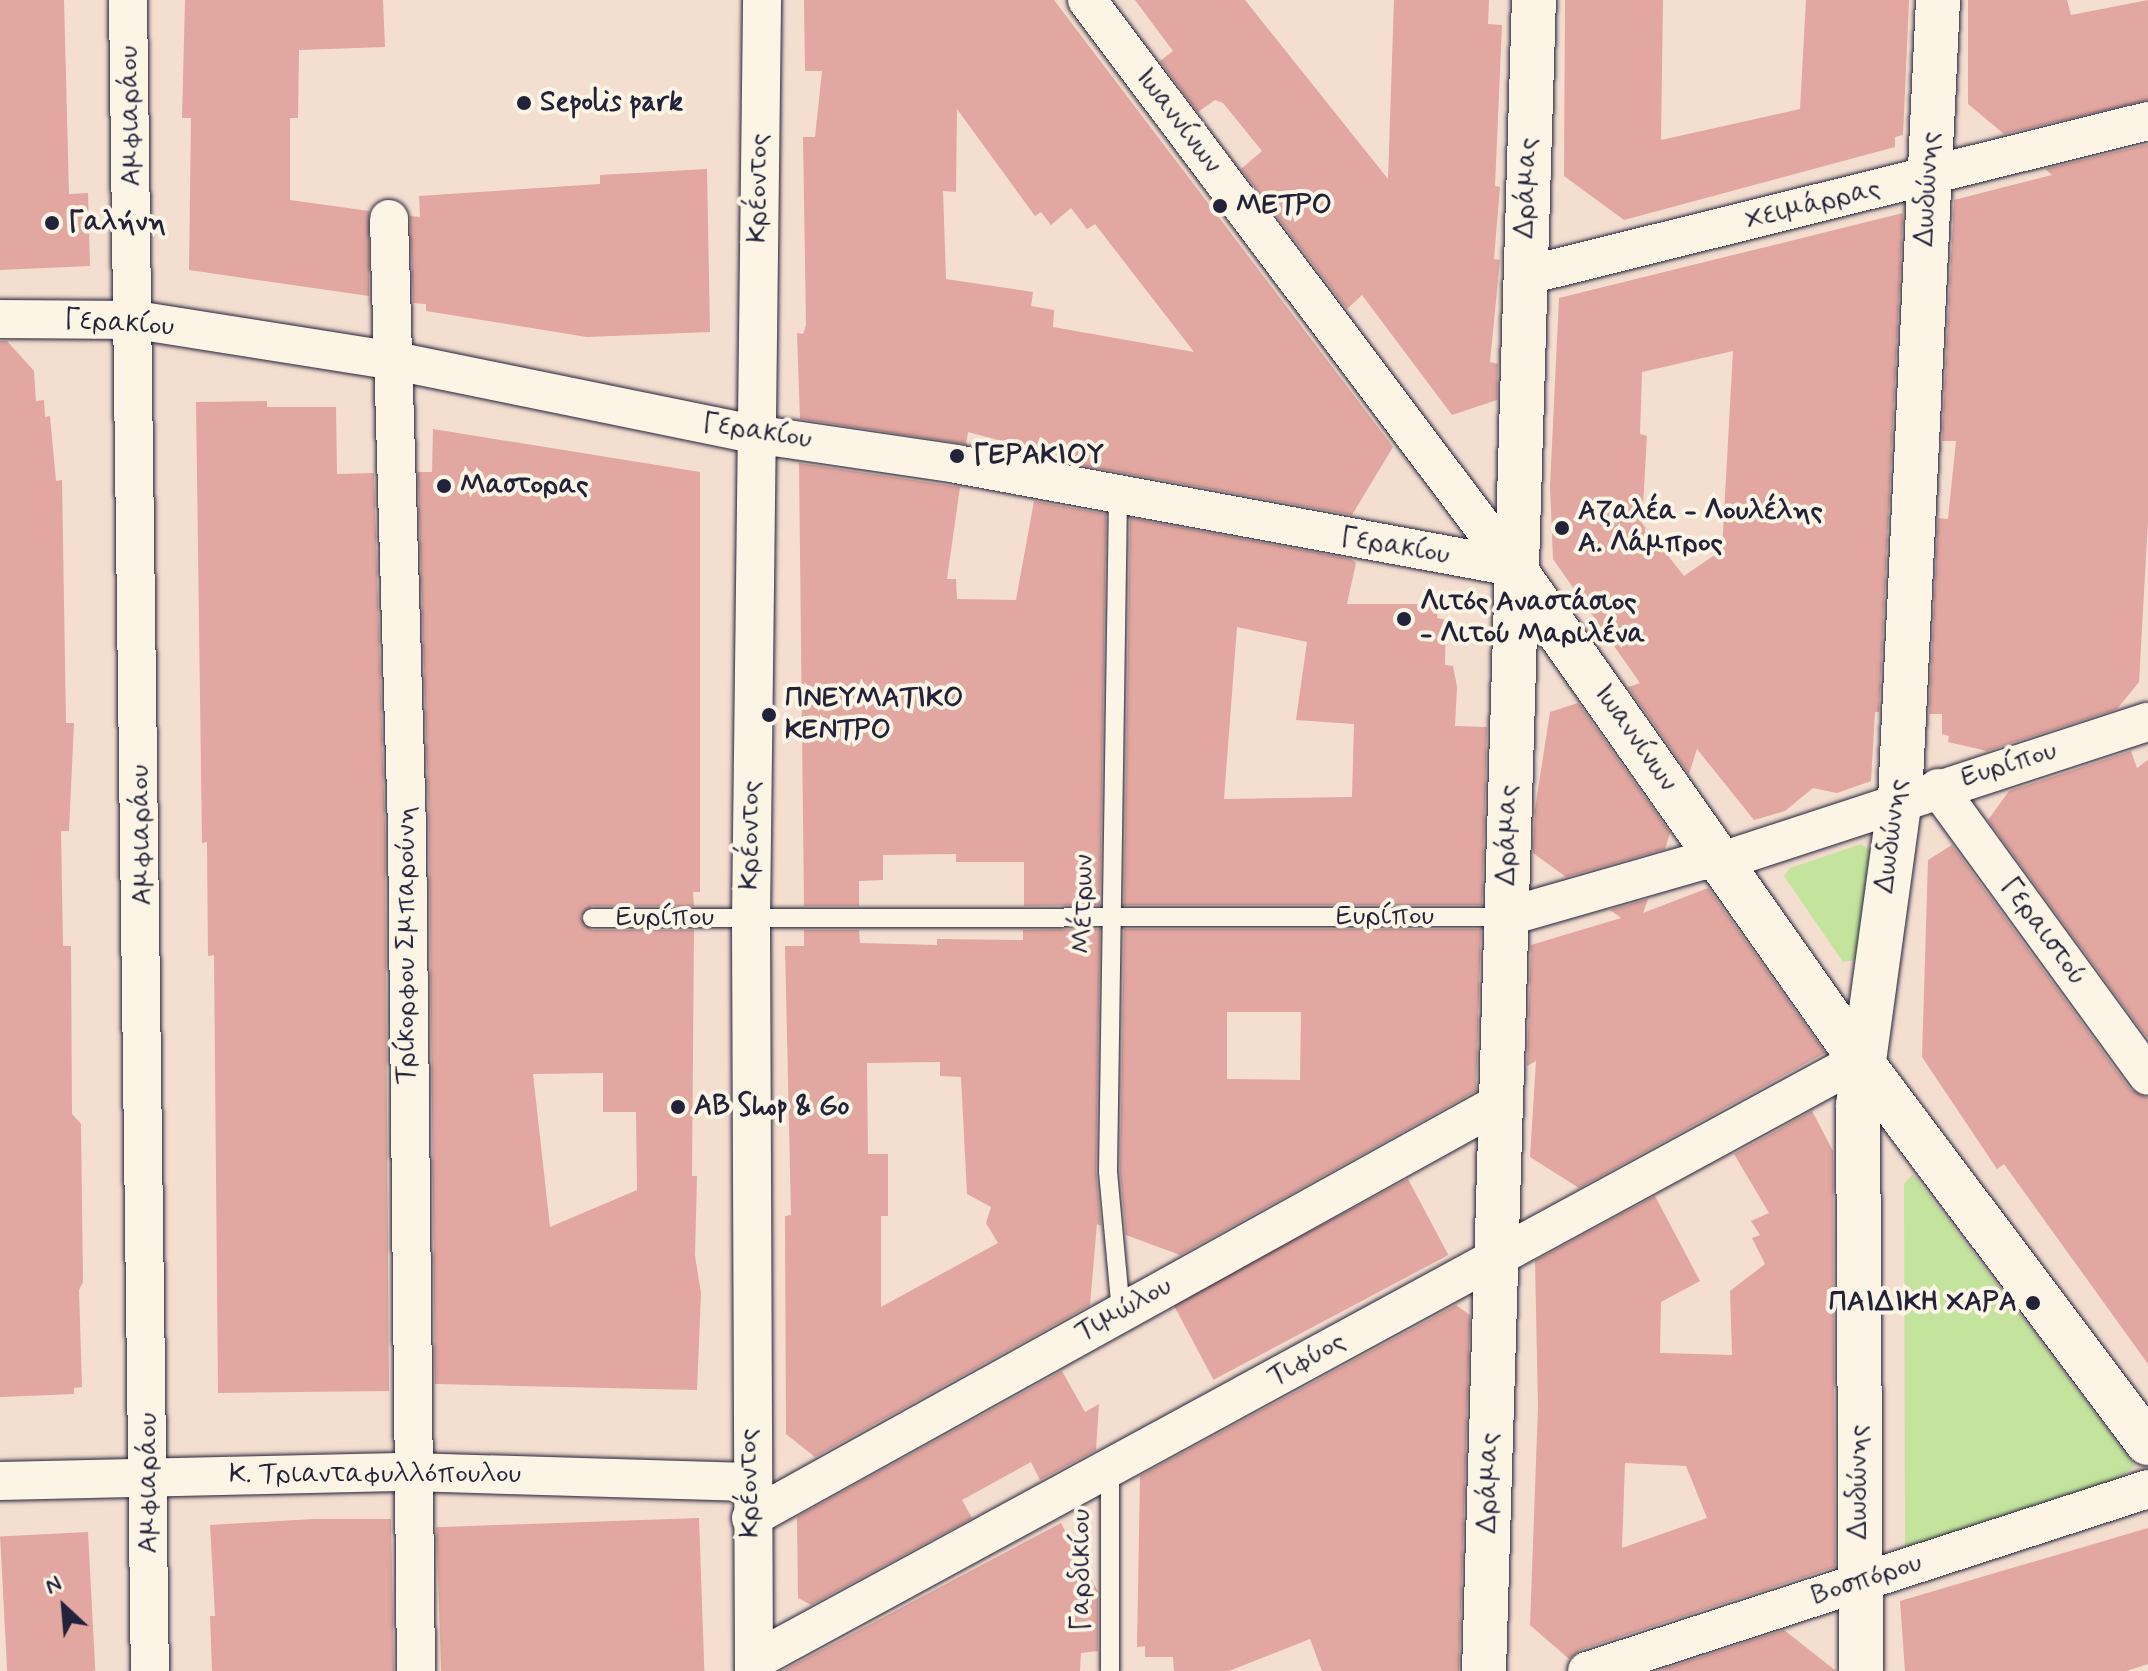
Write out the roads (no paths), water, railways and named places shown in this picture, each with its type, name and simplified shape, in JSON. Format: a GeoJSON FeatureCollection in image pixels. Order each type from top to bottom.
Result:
{"type":"FeatureCollection","features":[{"type":"Feature","properties":{"kind":"street","name":"Αμφιαράου"},"geometry":{"type":"LineString","coordinates":[[128,0],[136,320],[150,1671]]}},
{"type":"Feature","properties":{"kind":"street","name":"Κρέοντος"},"geometry":{"type":"LineString","coordinates":[[754,1666],[750,1500],[751,918],[754,434],[762,0]]}},
{"type":"Feature","properties":{"kind":"street","name":"Ιωαννίνων"},"geometry":{"type":"LineString","coordinates":[[1087,0],[1513,567],[1860,1060],[2148,1443]]}},
{"type":"Feature","properties":{"kind":"street","name":"Δράμας"},"geometry":{"type":"LineString","coordinates":[[1484,1671],[1513,567],[1534,0]]}},
{"type":"Feature","properties":{"kind":"street","name":"Δωδώνης"},"geometry":{"type":"LineString","coordinates":[[1861,1671],[1860,1060],[1919,794],[1929,176],[1938,0]]}},
{"type":"Feature","properties":{"kind":"street","name":"Χειμάρρας"},"geometry":{"type":"LineString","coordinates":[[1524,276],[2148,121]]}},
{"type":"Feature","properties":{"kind":"street","name":"Τρίκορφου Σμπαρούνη"},"geometry":{"type":"LineString","coordinates":[[389,219],[407,828],[410,1472],[416,1671]]}},
{"type":"Feature","properties":{"kind":"street","name":"Γερακίου"},"geometry":{"type":"LineString","coordinates":[[0,319],[136,320],[395,361],[754,434],[956,464],[1118,497],[1513,567]]}},
{"type":"Feature","properties":{"kind":"street","name":"Ευρίπου"},"geometry":{"type":"LineString","coordinates":[[1506,917],[1701,861],[1722,861],[1919,794],[2148,722]]}},
{"type":"Feature","properties":{"kind":"street","name":"Γεραιστού"},"geometry":{"type":"LineString","coordinates":[[1919,794],[2148,1076]]}},
{"type":"Feature","properties":{"kind":"street","name":"Τιφύος"},"geometry":{"type":"LineString","coordinates":[[754,1666],[1495,1255],[1860,1060]]}},
{"type":"Feature","properties":{"kind":"street","name":"Τιμώλου"},"geometry":{"type":"LineString","coordinates":[[750,1500],[1121,1311],[1498,1104]]}},
{"type":"Feature","properties":{"kind":"street","name":"Κ. Τριανταφυλλόπουλου"},"geometry":{"type":"LineString","coordinates":[[0,1481],[150,1475],[410,1472],[750,1500]]}},
{"type":"Feature","properties":{"kind":"street","name":"Βοσπόρου"},"geometry":{"type":"LineString","coordinates":[[1587,1671],[2148,1489]]}},
{"type":"Feature","properties":{"kind":"lane","name":"Μέτρων"},"geometry":{"type":"LineString","coordinates":[[1118,497],[1108,1172],[1121,1311]]}},
{"type":"Feature","properties":{"kind":"lane","name":"Ευρίπου"},"geometry":{"type":"LineString","coordinates":[[592,918],[1506,917]]}},
{"type":"Feature","properties":{"kind":"lane","name":"Γαρδικίου"},"geometry":{"type":"LineString","coordinates":[[1110,1470],[1110,1671]]}},
{"type":"Feature","properties":{"kind":"place","name":"Sepolis park"},"geometry":{"type":"Point","coordinates":[524,103]}},
{"type":"Feature","properties":{"kind":"place","name":"ΜΕΤΡΟ"},"geometry":{"type":"Point","coordinates":[1220,206]}},
{"type":"Feature","properties":{"kind":"place","name":"Γαλήνη"},"geometry":{"type":"Point","coordinates":[52,223]}},
{"type":"Feature","properties":{"kind":"place","name":"ΓΕΡΑΚΙΟΥ"},"geometry":{"type":"Point","coordinates":[957,456]}},
{"type":"Feature","properties":{"kind":"place","name":"Μαστορας"},"geometry":{"type":"Point","coordinates":[444,486]}},
{"type":"Feature","properties":{"kind":"place","name":"Αζαλέα - Λουλέλης Α. Λάμπρος"},"geometry":{"type":"Point","coordinates":[1562,528]}},
{"type":"Feature","properties":{"kind":"place","name":"Λιτός Αναστάσιος - Λιτού Μαριλένα"},"geometry":{"type":"Point","coordinates":[1404,619]}},
{"type":"Feature","properties":{"kind":"place","name":"ΠΝΕΥΜΑΤΙΚΟ ΚΕΝΤΡΟ"},"geometry":{"type":"Point","coordinates":[769,715]}},
{"type":"Feature","properties":{"kind":"place","name":"AB Shop & Go"},"geometry":{"type":"Point","coordinates":[678,1107]}},
{"type":"Feature","properties":{"kind":"place","name":"ΠΑΙΔΙΚΗ ΧΑΡΑ"},"geometry":{"type":"Point","coordinates":[2033,1303]}}]}
